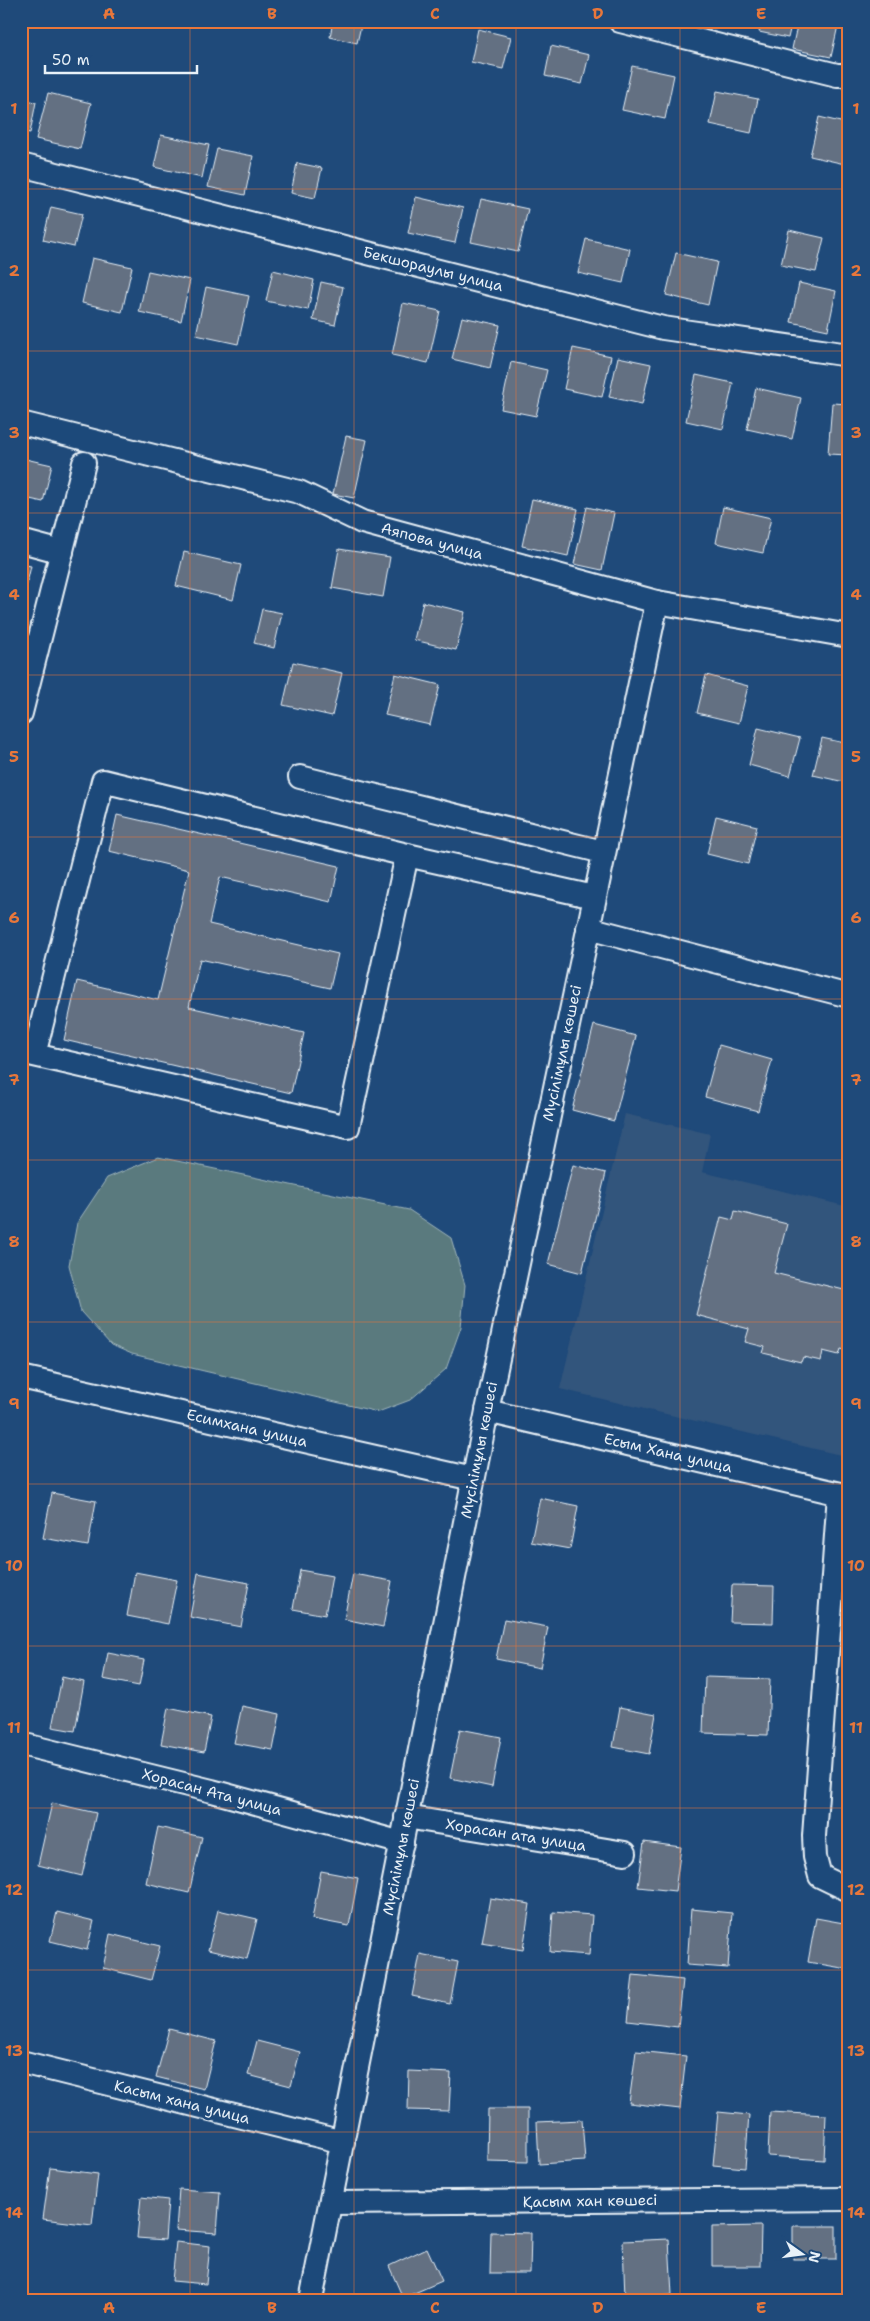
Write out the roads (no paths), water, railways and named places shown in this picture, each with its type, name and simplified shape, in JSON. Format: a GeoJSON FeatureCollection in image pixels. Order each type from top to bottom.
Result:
{"type":"FeatureCollection","features":[{"type":"Feature","properties":{"kind":"street"},"geometry":{"type":"LineString","coordinates":[[620,21],[837,75],[849,76]]}},
{"type":"Feature","properties":{"kind":"street","name":"Бекшораулы улица"},"geometry":{"type":"LineString","coordinates":[[21,164],[663,328],[849,355]]}},
{"type":"Feature","properties":{"kind":"street","name":"Аяпова улица"},"geometry":{"type":"LineString","coordinates":[[21,423],[299,492],[362,522],[657,602],[849,636]]}},
{"type":"Feature","properties":{"kind":"street"},"geometry":{"type":"LineString","coordinates":[[21,714],[84,463]]}},
{"type":"Feature","properties":{"kind":"street"},"geometry":{"type":"LineString","coordinates":[[21,541],[62,552]]}},
{"type":"Feature","properties":{"kind":"street","name":"Мүсілімұлы көшесі"},"geometry":{"type":"LineString","coordinates":[[311,2300],[473,1479],[657,602]]}},
{"type":"Feature","properties":{"kind":"street"},"geometry":{"type":"LineString","coordinates":[[300,777],[604,852]]}},
{"type":"Feature","properties":{"kind":"street"},"geometry":{"type":"LineString","coordinates":[[407,855],[348,1127],[28,1053],[102,782],[407,855],[594,896]]}},
{"type":"Feature","properties":{"kind":"street"},"geometry":{"type":"LineString","coordinates":[[588,928],[849,996]]}},
{"type":"Feature","properties":{"kind":"street","name":"Есимхана улица"},"geometry":{"type":"LineString","coordinates":[[21,1377],[473,1479]]}},
{"type":"Feature","properties":{"kind":"street","name":"Есым Хана улица"},"geometry":{"type":"LineString","coordinates":[[487,1411],[844,1495]]}},
{"type":"Feature","properties":{"kind":"street"},"geometry":{"type":"LineString","coordinates":[[844,1495],[814,1836],[815,1857],[820,1876],[849,1890]]}},
{"type":"Feature","properties":{"kind":"street","name":"Хорасан Ата улица"},"geometry":{"type":"LineString","coordinates":[[21,1744],[212,1791],[402,1843]]}},
{"type":"Feature","properties":{"kind":"street","name":"Хорасан ата улица"},"geometry":{"type":"LineString","coordinates":[[406,1817],[626,1853]]}},
{"type":"Feature","properties":{"kind":"street","name":"Касым хана улица"},"geometry":{"type":"LineString","coordinates":[[21,2062],[343,2142]]}},
{"type":"Feature","properties":{"kind":"street","name":"Қасым хан көшесі"},"geometry":{"type":"LineString","coordinates":[[331,2203],[849,2198]]}}]}
